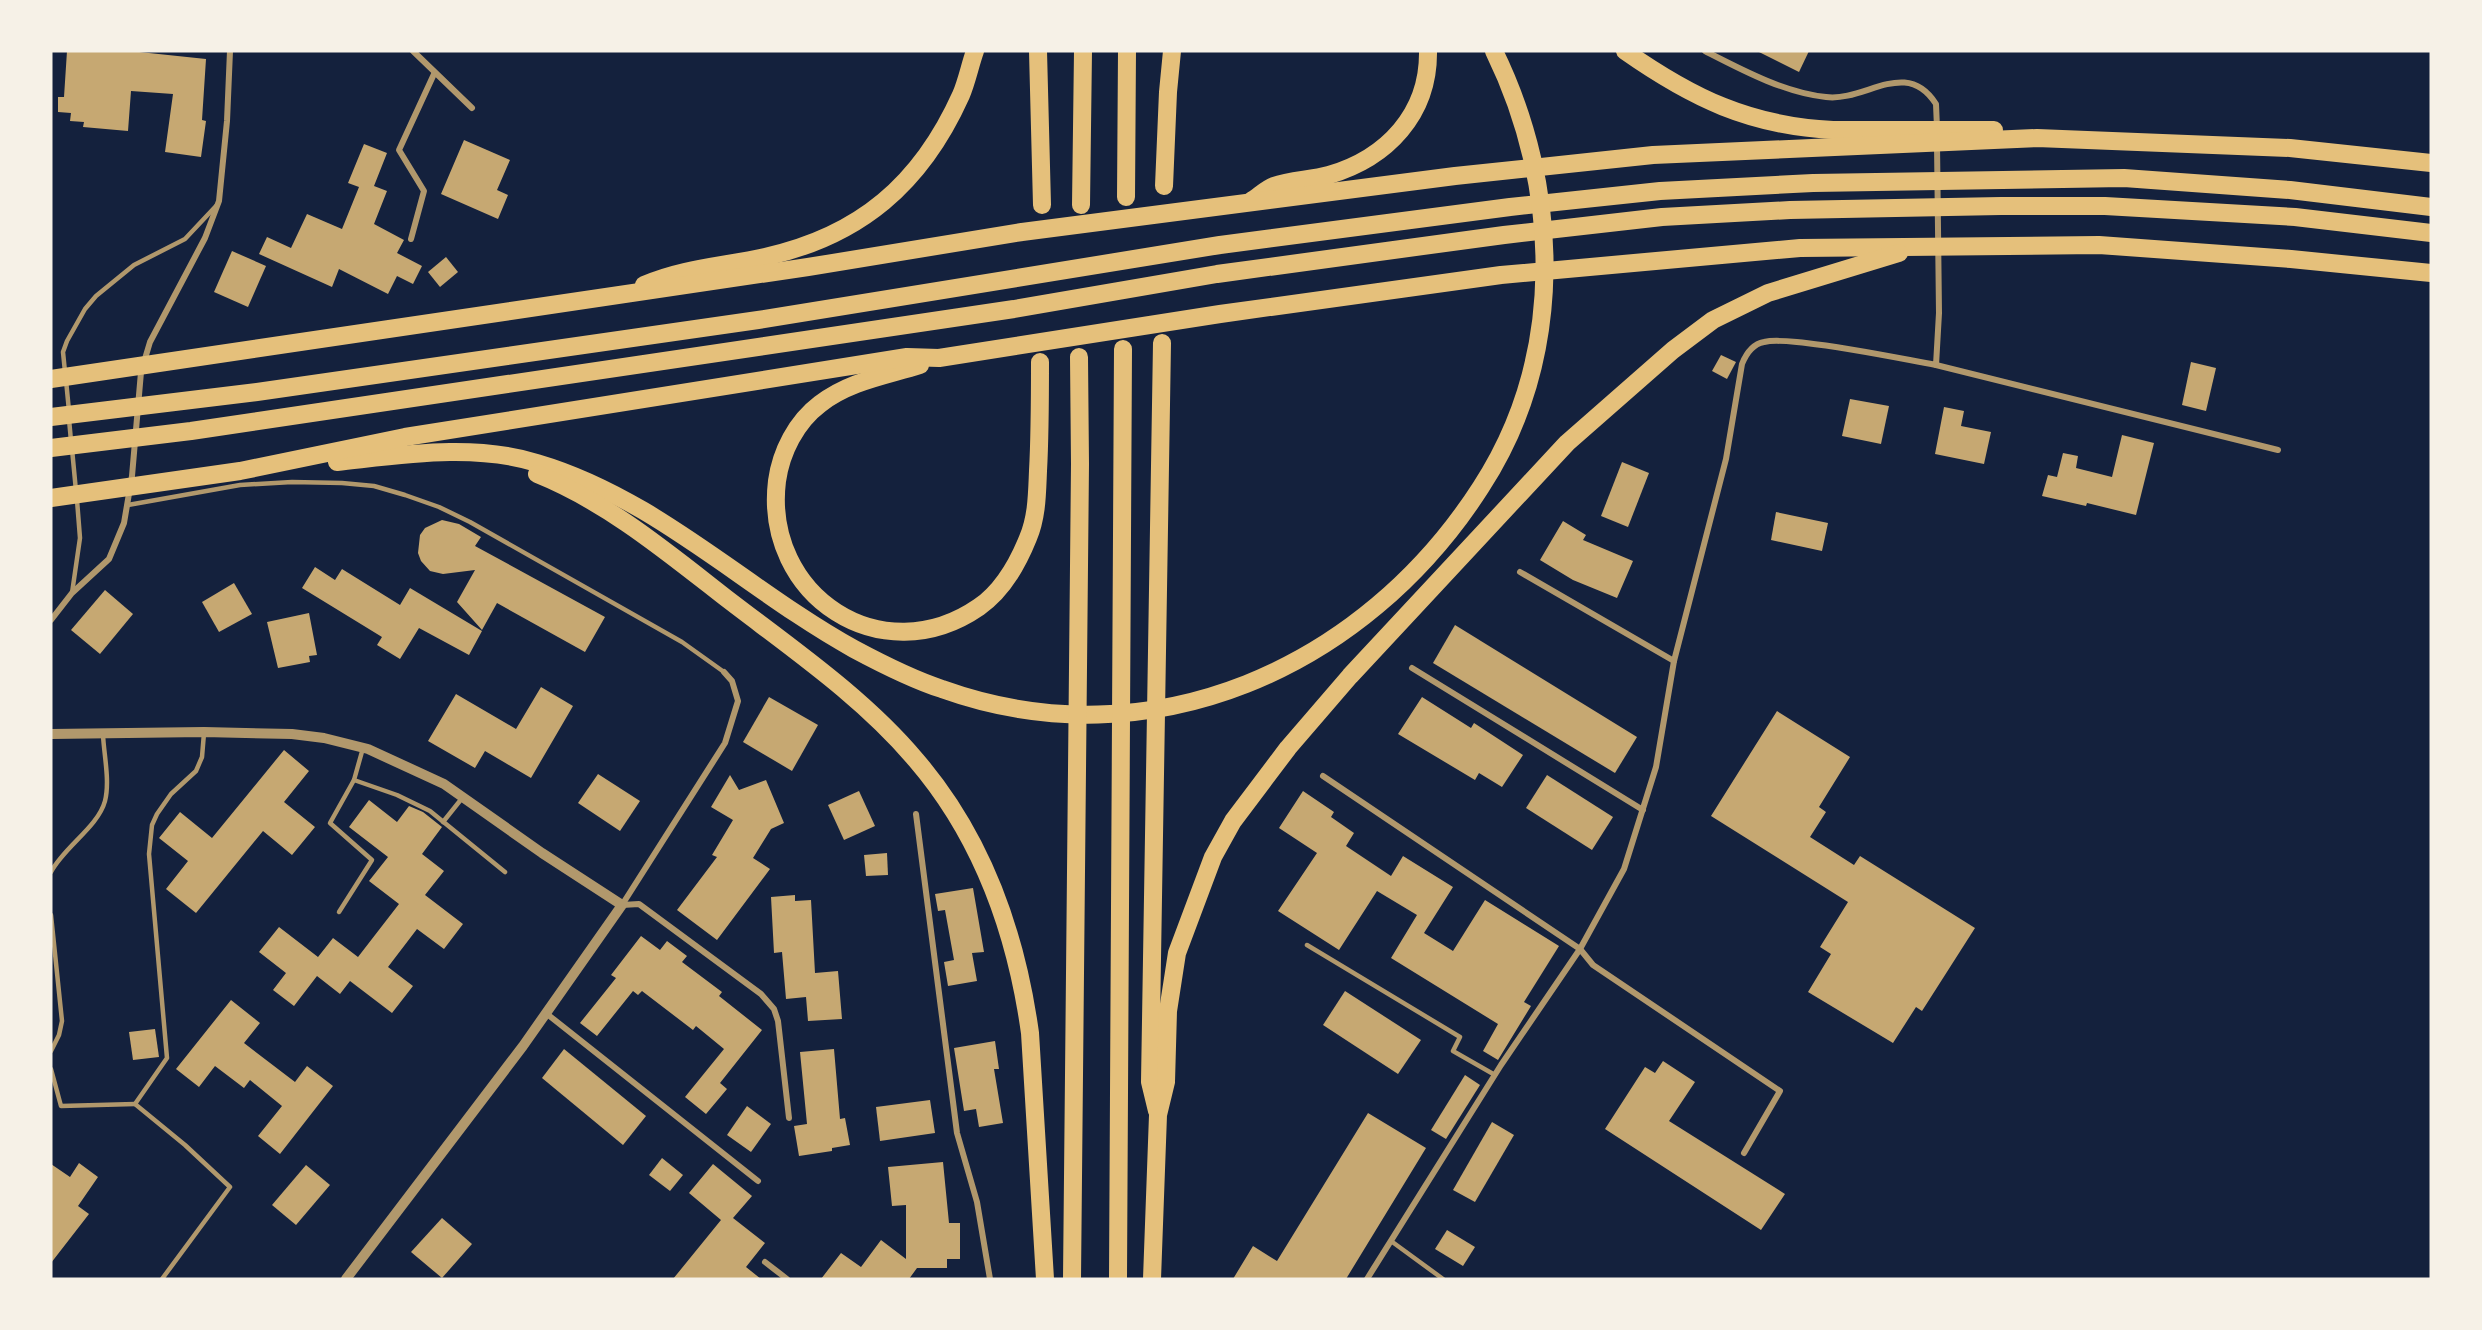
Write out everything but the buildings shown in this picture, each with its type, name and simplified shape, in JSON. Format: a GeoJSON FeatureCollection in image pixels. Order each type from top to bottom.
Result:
{"type":"FeatureCollection","features":[{"type":"Feature","properties":{"kind":"highway"},"geometry":{"type":"LineString","coordinates":[[622,294],[668,274],[765,257],[807,245],[842,230],[873,212],[900,189],[945,127],[962,93],[975,51]]}},
{"type":"Feature","properties":{"kind":"highway"},"geometry":{"type":"LineString","coordinates":[[1038,51],[1042,205]]}},
{"type":"Feature","properties":{"kind":"highway"},"geometry":{"type":"LineString","coordinates":[[1082,204],[1083,51]]}},
{"type":"Feature","properties":{"kind":"highway"},"geometry":{"type":"LineString","coordinates":[[1126,197],[1127,51]]}},
{"type":"Feature","properties":{"kind":"highway"},"geometry":{"type":"LineString","coordinates":[[1164,186],[1172,51]]}},
{"type":"Feature","properties":{"kind":"highway"},"geometry":{"type":"LineString","coordinates":[[1247,204],[1274,186],[1328,175],[1361,164],[1383,150],[1414,110],[1428,68],[1428,51]]}},
{"type":"Feature","properties":{"kind":"highway"},"geometry":{"type":"LineString","coordinates":[[240,471],[410,454],[463,452],[495,454],[535,462],[602,489],[691,542],[800,617],[876,660],[940,689],[1010,706],[1085,714],[1149,710],[1224,692],[1293,664],[1357,624],[1409,580],[1455,525],[1499,456],[1528,380],[1540,328],[1545,269],[1541,196],[1524,123],[1494,51]]}},
{"type":"Feature","properties":{"kind":"highway"},"geometry":{"type":"LineString","coordinates":[[1625,51],[1659,75],[1700,98],[1749,117],[1778,124],[1833,130],[1970,128],[2017,132],[2037,138]]}},
{"type":"Feature","properties":{"kind":"highway"},"geometry":{"type":"LineString","coordinates":[[51,379],[808,267],[1022,232],[1455,176],[1653,155],[2037,138],[2290,148],[2431,163]]}},
{"type":"Feature","properties":{"kind":"highway"},"geometry":{"type":"LineString","coordinates":[[51,417],[193,400],[758,320],[1220,245],[1510,207],[1637,194],[1813,183],[2124,178],[2290,190],[2431,207]]}},
{"type":"Feature","properties":{"kind":"highway"},"geometry":{"type":"LineString","coordinates":[[51,448],[191,430],[1014,309],[1217,274],[1504,235],[1662,217],[1790,210],[2106,206],[2295,217],[2431,233]]}},
{"type":"Feature","properties":{"kind":"highway"},"geometry":{"type":"LineString","coordinates":[[1040,362],[1036,511],[1029,537],[1006,579],[980,607],[953,621],[919,631],[892,632],[866,626],[838,614],[814,597],[785,553],[778,528],[775,499],[778,473],[786,447],[800,425],[818,405],[849,386],[939,358],[1220,314],[1501,274],[1800,248],[2099,245],[2291,259],[2431,273]]}},
{"type":"Feature","properties":{"kind":"highway"},"geometry":{"type":"LineString","coordinates":[[1152,1279],[1158,1115],[1166,1082],[1168,1011],[1178,953],[1213,857],[1240,812],[1288,748],[1350,676],[1567,443],[1673,350],[1713,320],[1768,293],[1921,247]]}},
{"type":"Feature","properties":{"kind":"highway"},"geometry":{"type":"LineString","coordinates":[[1158,1115],[1150,1082],[1162,343]]}},
{"type":"Feature","properties":{"kind":"highway"},"geometry":{"type":"LineString","coordinates":[[1118,1279],[1123,349]]}},
{"type":"Feature","properties":{"kind":"highway"},"geometry":{"type":"LineString","coordinates":[[51,498],[240,471],[440,432],[907,357],[939,358]]}},
{"type":"Feature","properties":{"kind":"highway"},"geometry":{"type":"LineString","coordinates":[[1072,1279],[1080,488],[1079,357]]}},
{"type":"Feature","properties":{"kind":"highway"},"geometry":{"type":"LineString","coordinates":[[463,452],[552,480],[596,504],[639,533],[701,578],[826,677],[894,736],[937,786],[961,822],[983,863],[1003,913],[1019,969],[1030,1032],[1045,1279]]}},
{"type":"Feature","properties":{"kind":"street"},"geometry":{"type":"LineString","coordinates":[[51,620],[72,594],[109,559],[124,523],[128,505],[141,372],[150,342],[205,238],[218,204],[227,121],[230,51]]}},
{"type":"Feature","properties":{"kind":"street"},"geometry":{"type":"LineString","coordinates":[[413,51],[434,74],[472,108]]}},
{"type":"Feature","properties":{"kind":"street"},"geometry":{"type":"LineString","coordinates":[[1705,51],[1759,76],[1808,94],[1827,98],[1850,96],[1887,83],[1901,82],[1920,87],[1936,104],[1939,285],[1936,365]]}},
{"type":"Feature","properties":{"kind":"street"},"geometry":{"type":"LineString","coordinates":[[411,240],[424,191],[399,150],[434,74]]}},
{"type":"Feature","properties":{"kind":"street"},"geometry":{"type":"LineString","coordinates":[[1367,1279],[1495,1075],[1580,949],[1618,882],[1656,767],[1674,661],[1726,459],[1742,364],[1747,354],[1756,345],[1766,342],[1839,347],[1936,365],[2278,450]]}},
{"type":"Feature","properties":{"kind":"street"},"geometry":{"type":"LineString","coordinates":[[1520,572],[1674,661]]}},
{"type":"Feature","properties":{"kind":"street"},"geometry":{"type":"LineString","coordinates":[[1412,668],[1643,810]]}},
{"type":"Feature","properties":{"kind":"street"},"geometry":{"type":"LineString","coordinates":[[346,1279],[547,1014],[622,905],[725,743],[738,701],[732,681],[724,672]]}},
{"type":"Feature","properties":{"kind":"street"},"geometry":{"type":"LineString","coordinates":[[51,734],[204,732],[309,735],[363,748],[422,772],[464,797],[542,853],[622,905],[639,904],[771,1004],[778,1021],[789,1118]]}},
{"type":"Feature","properties":{"kind":"street"},"geometry":{"type":"LineString","coordinates":[[1323,776],[1580,949],[1593,964],[1780,1091],[1744,1153]]}},
{"type":"Feature","properties":{"kind":"street"},"geometry":{"type":"LineString","coordinates":[[916,814],[957,1132],[977,1202],[990,1279]]}},
{"type":"Feature","properties":{"kind":"street"},"geometry":{"type":"LineString","coordinates":[[547,1014],[758,1181]]}},
{"type":"Feature","properties":{"kind":"street"},"geometry":{"type":"LineString","coordinates":[[765,1262],[787,1279]]}},
{"type":"Feature","properties":{"kind":"lane"},"geometry":{"type":"LineString","coordinates":[[72,594],[80,538],[63,351],[75,326],[96,296],[134,266],[185,239],[218,204]]}},
{"type":"Feature","properties":{"kind":"lane"},"geometry":{"type":"LineString","coordinates":[[128,505],[184,494],[261,484],[342,483],[385,489],[439,507],[470,522],[682,642],[724,672]]}},
{"type":"Feature","properties":{"kind":"lane"},"geometry":{"type":"LineString","coordinates":[[135,1104],[167,1058],[149,854],[152,825],[162,804],[196,771],[203,748],[204,732]]}},
{"type":"Feature","properties":{"kind":"lane"},"geometry":{"type":"LineString","coordinates":[[51,872],[60,857],[102,809],[106,794],[103,733]]}},
{"type":"Feature","properties":{"kind":"lane"},"geometry":{"type":"LineString","coordinates":[[339,912],[372,860],[330,823],[354,780],[363,748]]}},
{"type":"Feature","properties":{"kind":"lane"},"geometry":{"type":"LineString","coordinates":[[354,780],[397,795],[430,811],[505,872]]}},
{"type":"Feature","properties":{"kind":"lane"},"geometry":{"type":"LineString","coordinates":[[443,822],[464,797]]}},
{"type":"Feature","properties":{"kind":"lane"},"geometry":{"type":"LineString","coordinates":[[51,915],[62,1021],[59,1035],[51,1051]]}},
{"type":"Feature","properties":{"kind":"lane"},"geometry":{"type":"LineString","coordinates":[[1306,945],[1460,1036],[1453,1051],[1495,1075]]}},
{"type":"Feature","properties":{"kind":"lane"},"geometry":{"type":"LineString","coordinates":[[51,1069],[61,1106],[135,1104],[185,1144],[230,1187],[162,1279]]}},
{"type":"Feature","properties":{"kind":"lane"},"geometry":{"type":"LineString","coordinates":[[1391,1241],[1443,1279]]}}]}
